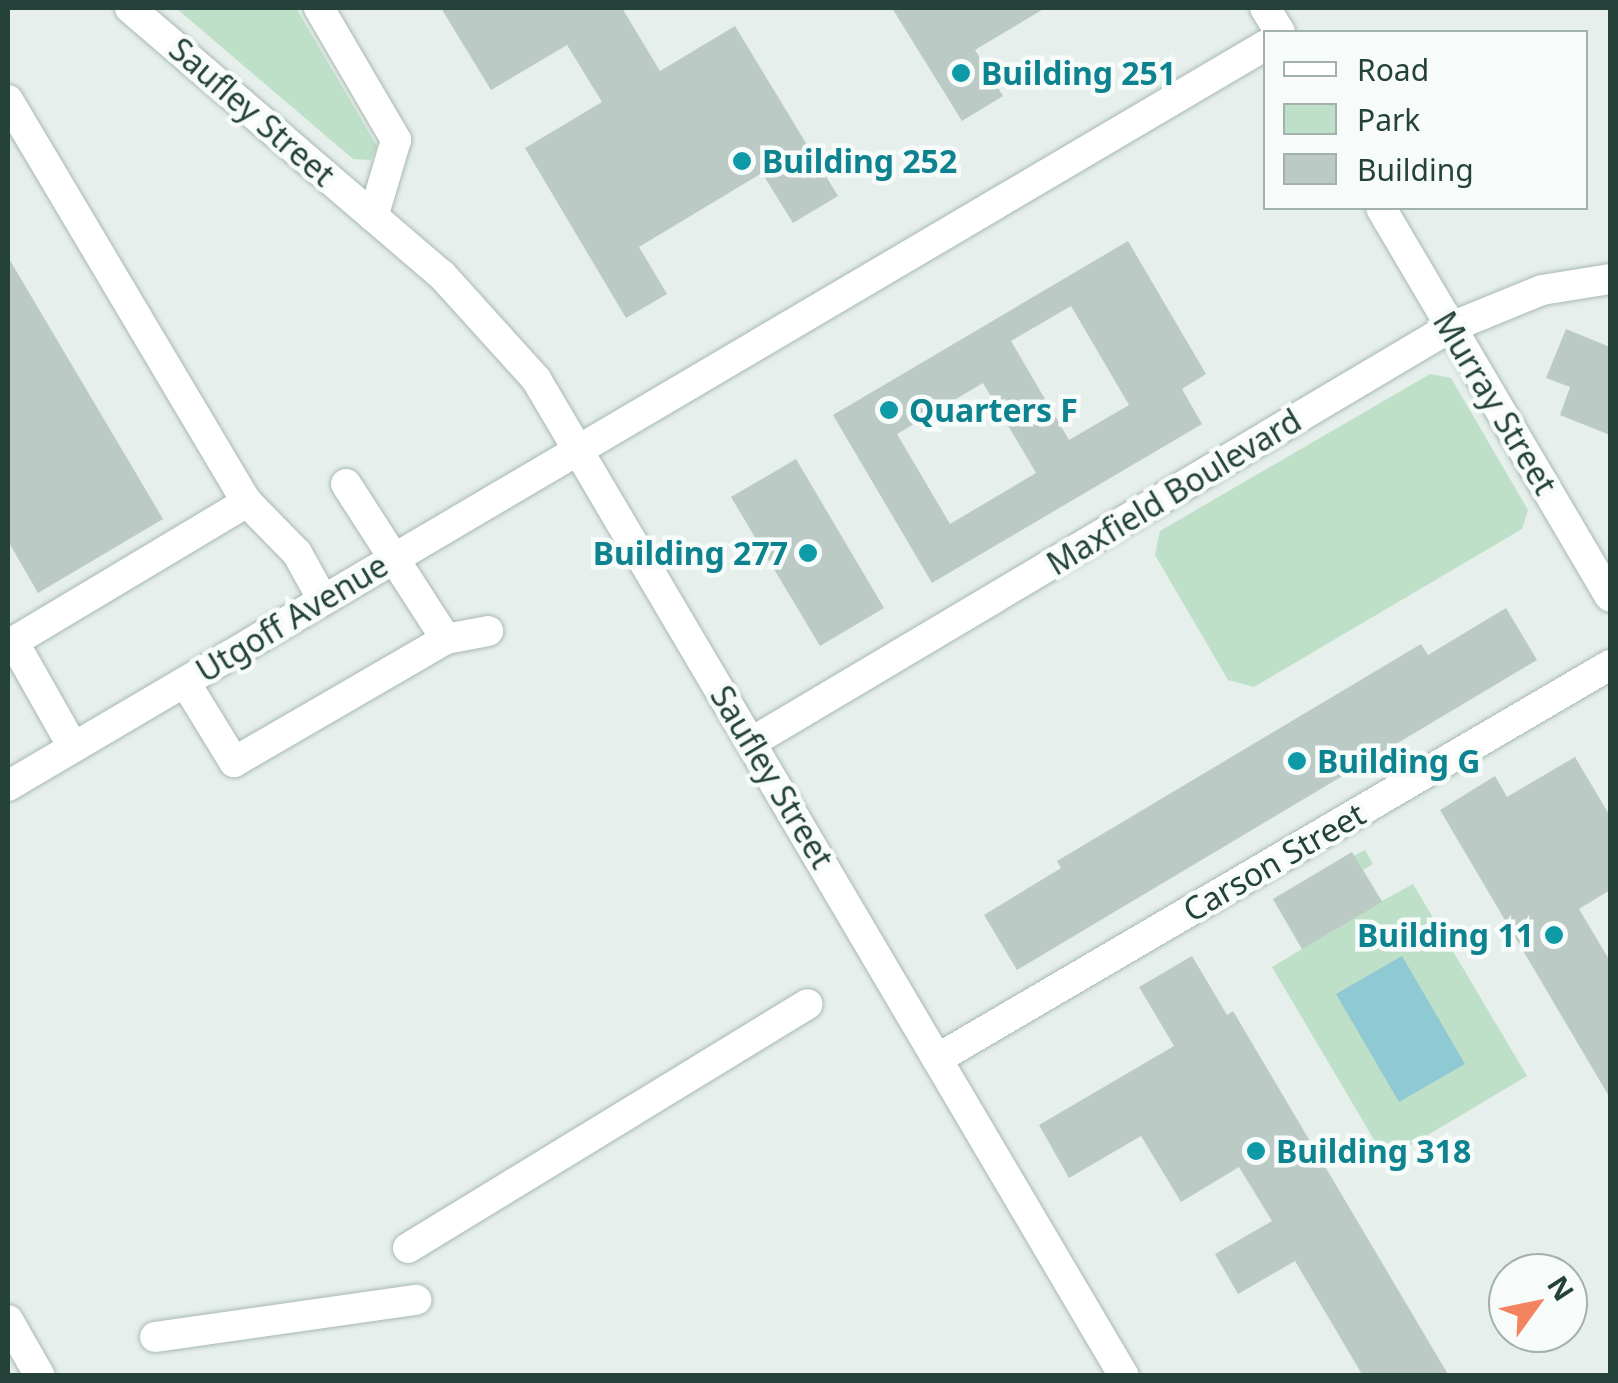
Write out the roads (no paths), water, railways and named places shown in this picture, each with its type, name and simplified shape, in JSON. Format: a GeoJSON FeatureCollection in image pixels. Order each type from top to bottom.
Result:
{"type":"FeatureCollection","features":[{"type":"Feature","properties":{"kind":"street","name":"Saufley Street"},"geometry":{"type":"LineString","coordinates":[[130,8],[498,328],[752,742],[1124,1376]]}},
{"type":"Feature","properties":{"kind":"street","name":"Saufley Street"},"geometry":{"type":"LineString","coordinates":[[319,8],[396,140],[373,217]]}},
{"type":"Feature","properties":{"kind":"street"},"geometry":{"type":"LineString","coordinates":[[1265,8],[1279,30]]}},
{"type":"Feature","properties":{"kind":"street","name":"Utgoff Avenue"},"geometry":{"type":"LineString","coordinates":[[8,786],[1263,47]]}},
{"type":"Feature","properties":{"kind":"street"},"geometry":{"type":"LineString","coordinates":[[8,100],[247,502],[298,553],[323,600]]}},
{"type":"Feature","properties":{"kind":"street","name":"Murray Street"},"geometry":{"type":"LineString","coordinates":[[1381,210],[1610,597]]}},
{"type":"Feature","properties":{"kind":"street","name":"Maxfield Boulevard"},"geometry":{"type":"LineString","coordinates":[[752,742],[1450,328],[1542,290],[1610,279]]}},
{"type":"Feature","properties":{"kind":"street"},"geometry":{"type":"LineString","coordinates":[[346,484],[390,560],[446,639]]}},
{"type":"Feature","properties":{"kind":"street"},"geometry":{"type":"LineString","coordinates":[[73,748],[10,643],[247,502]]}},
{"type":"Feature","properties":{"kind":"street"},"geometry":{"type":"LineString","coordinates":[[184,682],[234,762],[446,639],[488,631]]}},
{"type":"Feature","properties":{"kind":"street","name":"Carson Street"},"geometry":{"type":"LineString","coordinates":[[937,1060],[1610,665]]}},
{"type":"Feature","properties":{"kind":"street"},"geometry":{"type":"LineString","coordinates":[[408,1248],[807,1004]]}},
{"type":"Feature","properties":{"kind":"street"},"geometry":{"type":"LineString","coordinates":[[155,1337],[416,1300]]}},
{"type":"Feature","properties":{"kind":"street"},"geometry":{"type":"LineString","coordinates":[[8,1320],[40,1376]]}},
{"type":"Feature","properties":{"kind":"water"},"geometry":{"type":"Polygon","coordinates":[[[1402,956],[1465,1064],[1399,1102],[1336,994],[1402,956]]]}},
{"type":"Feature","properties":{"kind":"place","name":"Building 251"},"geometry":{"type":"Point","coordinates":[961,73]}},
{"type":"Feature","properties":{"kind":"place","name":"Building 252"},"geometry":{"type":"Point","coordinates":[742,161]}},
{"type":"Feature","properties":{"kind":"place","name":"Quarters F"},"geometry":{"type":"Point","coordinates":[889,410]}},
{"type":"Feature","properties":{"kind":"place","name":"Building 277"},"geometry":{"type":"Point","coordinates":[808,553]}},
{"type":"Feature","properties":{"kind":"place","name":"Building G"},"geometry":{"type":"Point","coordinates":[1297,761]}},
{"type":"Feature","properties":{"kind":"place","name":"Building 11"},"geometry":{"type":"Point","coordinates":[1554,935]}},
{"type":"Feature","properties":{"kind":"place","name":"Building 318"},"geometry":{"type":"Point","coordinates":[1256,1151]}}]}
